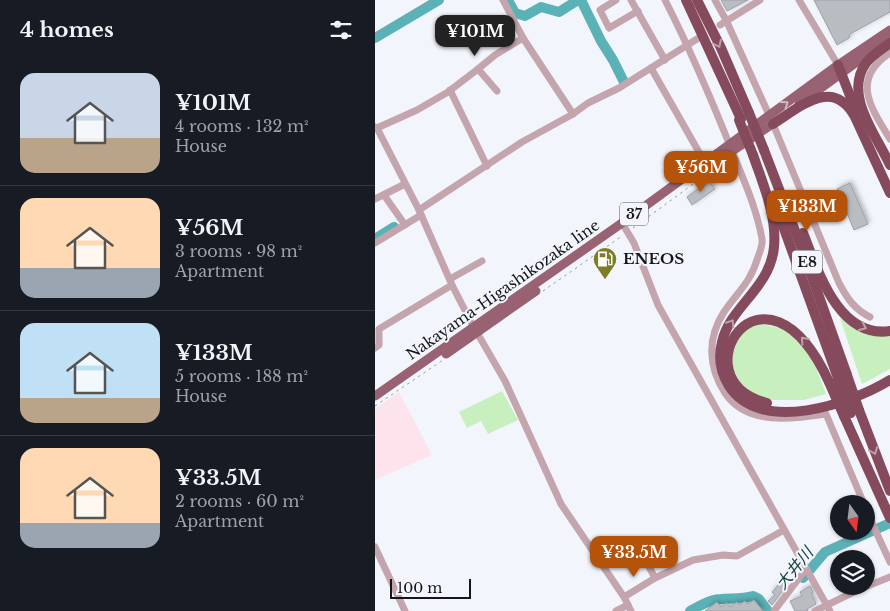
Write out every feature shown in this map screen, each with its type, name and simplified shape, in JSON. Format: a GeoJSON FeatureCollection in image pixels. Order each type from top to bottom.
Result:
{"type":"FeatureCollection","features":[{"type":"Feature","properties":{"kind":"highway"},"geometry":{"type":"LineString","coordinates":[[686,0],[759,152],[835,303],[846,316],[857,324],[870,330],[890,331]]}},
{"type":"Feature","properties":{"kind":"highway","name":"E8"},"geometry":{"type":"LineString","coordinates":[[697,0],[721,48],[743,117],[755,127],[759,152],[805,258],[838,379],[888,514]]}},
{"type":"Feature","properties":{"kind":"highway"},"geometry":{"type":"LineString","coordinates":[[862,108],[858,86],[860,73],[870,59],[890,43]]}},
{"type":"Feature","properties":{"kind":"highway"},"geometry":{"type":"LineString","coordinates":[[841,69],[851,80],[862,108],[890,165]]}},
{"type":"Feature","properties":{"kind":"highway"},"geometry":{"type":"LineString","coordinates":[[841,69],[890,193]]}},
{"type":"Feature","properties":{"kind":"highway"},"geometry":{"type":"LineString","coordinates":[[771,120],[825,96],[837,98],[844,102],[852,111],[883,176]]}},
{"type":"Feature","properties":{"kind":"highway"},"geometry":{"type":"LineString","coordinates":[[759,152],[772,217],[774,246],[771,263],[765,276],[756,291],[731,322],[722,340],[721,365],[730,387],[739,397],[751,404],[773,411],[791,412],[844,401],[890,380]]}},
{"type":"Feature","properties":{"kind":"highway"},"geometry":{"type":"LineString","coordinates":[[851,413],[838,379],[819,360],[808,344],[795,331],[783,323],[768,320],[753,321],[741,327],[731,341],[728,360],[731,373],[737,385],[749,395],[772,404],[799,404],[829,399],[865,386],[890,372]]}},
{"type":"Feature","properties":{"kind":"highway","name":"E8"},"geometry":{"type":"LineString","coordinates":[[851,413],[890,491]]}},
{"type":"Feature","properties":{"kind":"main road","name":"Nakayama-Higashikozaka line"},"geometry":{"type":"LineString","coordinates":[[375,396],[476,330],[625,228],[708,167],[730,148],[841,69],[890,30]]}},
{"type":"Feature","properties":{"kind":"main road","name":"Nakayama-Higashikozaka line"},"geometry":{"type":"LineString","coordinates":[[841,69],[890,38]]}},
{"type":"Feature","properties":{"kind":"main road","name":"Nakayama-Higashikozaka line"},"geometry":{"type":"LineString","coordinates":[[375,404],[476,330]]}},
{"type":"Feature","properties":{"kind":"street"},"geometry":{"type":"LineString","coordinates":[[503,0],[523,38],[573,114]]}},
{"type":"Feature","properties":{"kind":"street"},"geometry":{"type":"LineString","coordinates":[[616,0],[600,10],[609,28],[638,12]]}},
{"type":"Feature","properties":{"kind":"street"},"geometry":{"type":"LineString","coordinates":[[631,0],[665,60]]}},
{"type":"Feature","properties":{"kind":"street"},"geometry":{"type":"LineString","coordinates":[[665,0],[687,45],[757,215],[762,242],[747,284],[724,312],[713,335],[711,356],[716,380],[729,399],[746,411],[767,418],[796,419],[826,414],[860,495]]}},
{"type":"Feature","properties":{"kind":"street"},"geometry":{"type":"LineString","coordinates":[[715,0],[723,23],[771,120],[839,283],[852,305],[870,317]]}},
{"type":"Feature","properties":{"kind":"street"},"geometry":{"type":"LineString","coordinates":[[723,23],[760,0]]}},
{"type":"Feature","properties":{"kind":"street"},"geometry":{"type":"LineString","coordinates":[[799,0],[841,69]]}},
{"type":"Feature","properties":{"kind":"street"},"geometry":{"type":"LineString","coordinates":[[523,38],[495,55],[450,90],[417,110],[376,128],[420,212],[451,282],[505,381],[561,504],[630,608],[616,611]]}},
{"type":"Feature","properties":{"kind":"street"},"geometry":{"type":"LineString","coordinates":[[375,243],[405,225],[420,212],[522,142],[573,114],[588,103],[619,88],[697,39]]}},
{"type":"Feature","properties":{"kind":"street"},"geometry":{"type":"LineString","coordinates":[[890,53],[877,63],[870,73],[867,89],[873,111],[890,139]]}},
{"type":"Feature","properties":{"kind":"street"},"geometry":{"type":"LineString","coordinates":[[651,68],[708,167]]}},
{"type":"Feature","properties":{"kind":"street"},"geometry":{"type":"LineString","coordinates":[[478,69],[497,91]]}},
{"type":"Feature","properties":{"kind":"street"},"geometry":{"type":"LineString","coordinates":[[450,90],[487,166]]}},
{"type":"Feature","properties":{"kind":"street"},"geometry":{"type":"LineString","coordinates":[[375,199],[405,184]]}},
{"type":"Feature","properties":{"kind":"street"},"geometry":{"type":"LineString","coordinates":[[384,195],[405,225]]}},
{"type":"Feature","properties":{"kind":"street"},"geometry":{"type":"LineString","coordinates":[[625,228],[658,305],[828,608]]}},
{"type":"Feature","properties":{"kind":"street"},"geometry":{"type":"LineString","coordinates":[[375,348],[379,345],[379,329],[482,261]]}},
{"type":"Feature","properties":{"kind":"street"},"geometry":{"type":"LineString","coordinates":[[624,597],[655,578],[693,560],[723,555],[737,556],[784,530]]}},
{"type":"Feature","properties":{"kind":"street"},"geometry":{"type":"LineString","coordinates":[[875,530],[890,562]]}},
{"type":"Feature","properties":{"kind":"street"},"geometry":{"type":"LineString","coordinates":[[601,562],[638,546],[655,578]]}},
{"type":"Feature","properties":{"kind":"street"},"geometry":{"type":"LineString","coordinates":[[375,547],[405,611]]}},
{"type":"Feature","properties":{"kind":"street"},"geometry":{"type":"LineString","coordinates":[[774,611],[808,572]]}},
{"type":"Feature","properties":{"kind":"street"},"geometry":{"type":"LineString","coordinates":[[815,611],[828,608],[890,576]]}},
{"type":"Feature","properties":{"kind":"path"},"geometry":{"type":"LineString","coordinates":[[375,34],[431,0]]}},
{"type":"Feature","properties":{"kind":"path"},"geometry":{"type":"LineString","coordinates":[[542,292],[708,167]]}},
{"type":"Feature","properties":{"kind":"path"},"geometry":{"type":"LineString","coordinates":[[375,404],[443,360]]}},
{"type":"Feature","properties":{"kind":"path"},"geometry":{"type":"LineString","coordinates":[[808,572],[821,551],[843,540]]}},
{"type":"Feature","properties":{"kind":"shaded area"},"geometry":{"type":"Polygon","coordinates":[[[399,392],[432,455],[375,480],[375,409],[399,392]]]}},
{"type":"Feature","properties":{"kind":"green space"},"geometry":{"type":"Polygon","coordinates":[[[839,315],[862,332],[890,336],[890,369],[862,384],[839,315]]]}},
{"type":"Feature","properties":{"kind":"green space"},"geometry":{"type":"Polygon","coordinates":[[[761,324],[781,328],[801,343],[815,365],[826,394],[804,400],[773,400],[755,395],[740,382],[734,371],[731,356],[733,344],[748,328],[761,324]]]}},
{"type":"Feature","properties":{"kind":"green space"},"geometry":{"type":"Polygon","coordinates":[[[502,391],[518,420],[488,434],[481,421],[467,428],[459,412],[502,391]]]}},
{"type":"Feature","properties":{"kind":"building"},"geometry":{"type":"Polygon","coordinates":[[[721,0],[748,0],[727,11],[721,0]]]}},
{"type":"Feature","properties":{"kind":"building"},"geometry":{"type":"Polygon","coordinates":[[[814,0],[890,0],[890,12],[850,34],[849,38],[837,45],[814,0]]]}},
{"type":"Feature","properties":{"kind":"building"},"geometry":{"type":"Polygon","coordinates":[[[709,181],[715,189],[692,205],[687,197],[709,181]]]}},
{"type":"Feature","properties":{"kind":"building"},"geometry":{"type":"Polygon","coordinates":[[[850,183],[868,224],[854,230],[837,189],[850,183]]]}},
{"type":"Feature","properties":{"kind":"building"},"geometry":{"type":"Polygon","coordinates":[[[780,583],[786,586],[772,605],[768,601],[775,595],[772,592],[780,583]]]}},
{"type":"Feature","properties":{"kind":"building"},"geometry":{"type":"Polygon","coordinates":[[[810,586],[816,604],[807,609],[808,611],[795,611],[790,601],[802,596],[800,592],[810,586]]]}},
{"type":"Feature","properties":{"kind":"building"},"geometry":{"type":"Polygon","coordinates":[[[754,600],[763,611],[705,611],[717,602],[721,607],[727,603],[730,607],[737,602],[739,605],[745,601],[748,604],[754,600]]]}},
{"type":"Feature","properties":{"kind":"waterway"},"geometry":{"type":"LineString","coordinates":[[375,38],[439,0]]}},
{"type":"Feature","properties":{"kind":"waterway"},"geometry":{"type":"LineString","coordinates":[[508,0],[515,13],[525,16],[541,7],[559,12],[578,0]]}},
{"type":"Feature","properties":{"kind":"waterway"},"geometry":{"type":"LineString","coordinates":[[581,0],[624,82]]}},
{"type":"Feature","properties":{"kind":"waterway"},"geometry":{"type":"LineString","coordinates":[[375,239],[394,227]]}},
{"type":"Feature","properties":{"kind":"waterway","name":"大井川"},"geometry":{"type":"LineString","coordinates":[[803,578],[825,552],[890,523]]}},
{"type":"Feature","properties":{"kind":"waterway","name":"大井川"},"geometry":{"type":"LineString","coordinates":[[690,611],[717,599],[753,596],[759,599],[768,611]]}},
{"type":"Feature","properties":{"kind":"place","name":"ENEOS"},"geometry":{"type":"Point","coordinates":[605,280]}}]}
